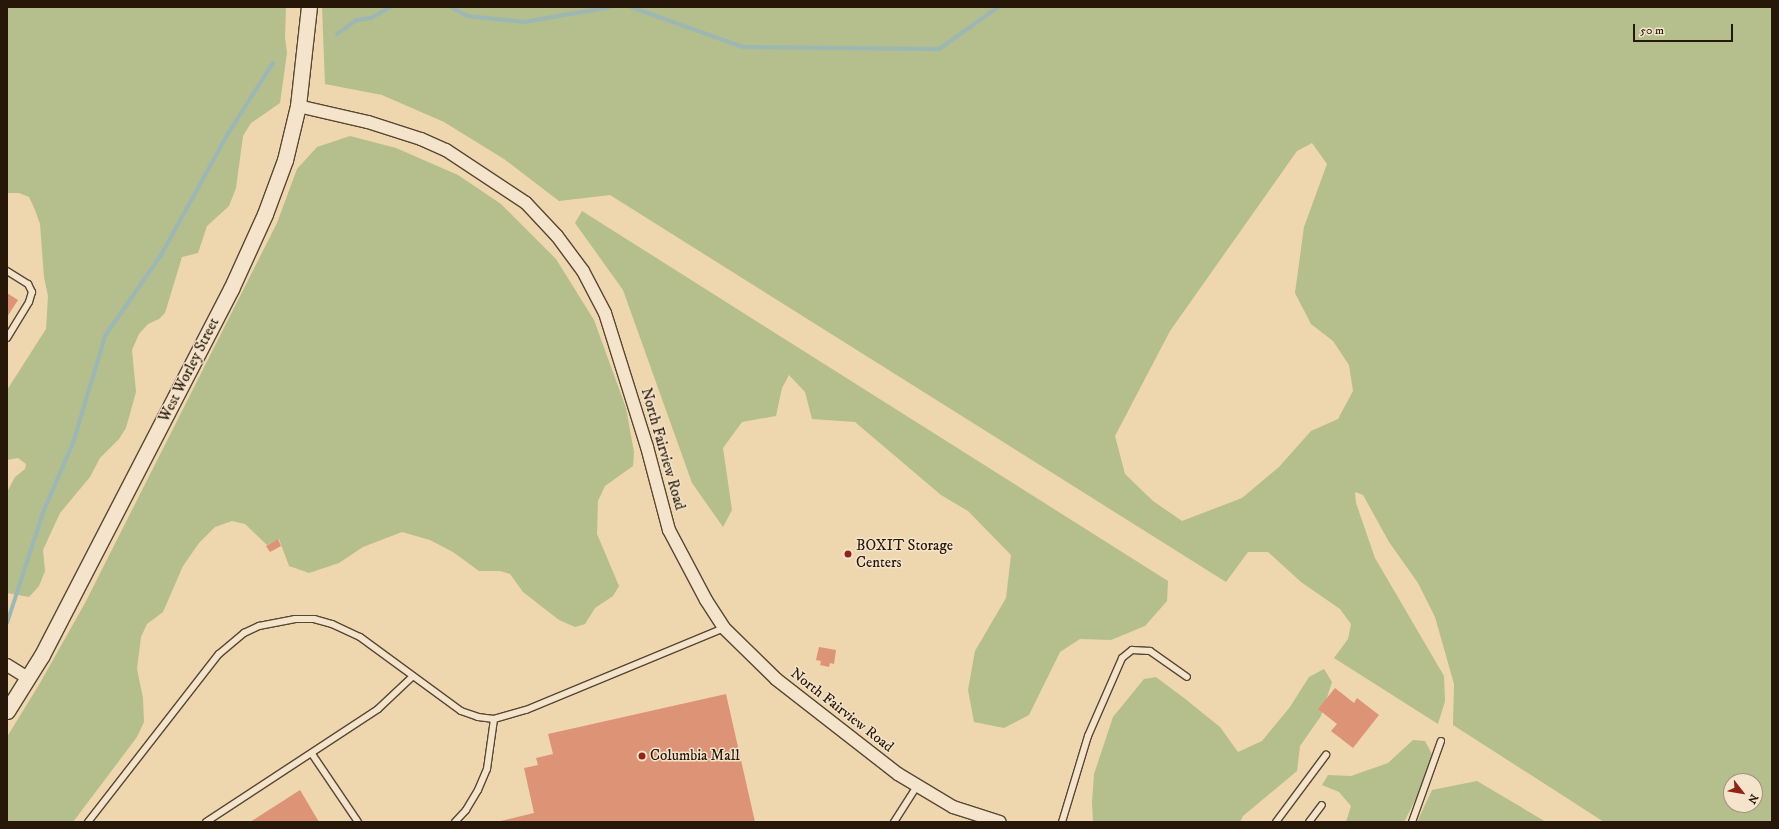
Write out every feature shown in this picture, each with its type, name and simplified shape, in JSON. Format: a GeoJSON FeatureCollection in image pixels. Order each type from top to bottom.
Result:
{"type":"FeatureCollection","features":[{"type":"Feature","properties":{"kind":"street","name":"West Worley Street"},"geometry":{"type":"LineString","coordinates":[[7,711],[28,678],[232,289],[280,173],[298,106],[309,7]]}},
{"type":"Feature","properties":{"kind":"street","name":"North Fairview Road"},"geometry":{"type":"LineString","coordinates":[[298,106],[368,122],[446,150],[526,202],[557,236],[583,271],[606,313],[647,447],[669,530],[706,600],[724,628],[776,679],[917,786],[953,806],[1000,822]]}},
{"type":"Feature","properties":{"kind":"street"},"geometry":{"type":"LineString","coordinates":[[7,665],[28,678]]}},
{"type":"Feature","properties":{"kind":"street"},"geometry":{"type":"LineString","coordinates":[[953,806],[975,822]]}},
{"type":"Feature","properties":{"kind":"lane"},"geometry":{"type":"LineString","coordinates":[[7,271],[28,284],[32,292],[29,302],[7,338]]}},
{"type":"Feature","properties":{"kind":"lane"},"geometry":{"type":"LineString","coordinates":[[88,822],[219,654],[244,633],[259,626],[295,619],[314,619],[332,624],[360,637],[461,711],[478,717],[494,719],[526,710],[724,628]]}},
{"type":"Feature","properties":{"kind":"lane"},"geometry":{"type":"LineString","coordinates":[[1062,822],[1088,736],[1122,658],[1132,650],[1150,651],[1187,677]]}},
{"type":"Feature","properties":{"kind":"lane"},"geometry":{"type":"LineString","coordinates":[[206,822],[312,754],[378,709],[413,676]]}},
{"type":"Feature","properties":{"kind":"lane"},"geometry":{"type":"LineString","coordinates":[[455,822],[466,810],[478,790],[487,769],[494,719]]}},
{"type":"Feature","properties":{"kind":"lane"},"geometry":{"type":"LineString","coordinates":[[1412,822],[1441,742]]}},
{"type":"Feature","properties":{"kind":"lane"},"geometry":{"type":"LineString","coordinates":[[312,754],[358,822]]}},
{"type":"Feature","properties":{"kind":"lane"},"geometry":{"type":"LineString","coordinates":[[1276,822],[1326,755]]}},
{"type":"Feature","properties":{"kind":"lane"},"geometry":{"type":"LineString","coordinates":[[894,822],[917,786]]}},
{"type":"Feature","properties":{"kind":"lane"},"geometry":{"type":"LineString","coordinates":[[1308,822],[1322,805]]}},
{"type":"Feature","properties":{"kind":"green space"},"geometry":{"type":"Polygon","coordinates":[[[7,7],[286,7],[285,37],[287,53],[280,103],[251,123],[243,136],[236,188],[229,206],[207,226],[198,253],[182,257],[165,313],[159,319],[148,324],[139,334],[132,350],[136,392],[126,428],[119,439],[100,458],[90,477],[60,513],[43,550],[45,571],[39,586],[29,597],[7,593],[7,492],[15,477],[25,469],[26,464],[18,458],[7,460],[7,390],[46,329],[48,296],[44,277],[40,224],[35,210],[29,197],[19,193],[7,193],[7,7]]]}},
{"type":"Feature","properties":{"kind":"green space"},"geometry":{"type":"Polygon","coordinates":[[[322,7],[1772,7],[1772,822],[1604,822],[1453,725],[1454,684],[1435,617],[1418,583],[1389,542],[1363,495],[1355,492],[1356,503],[1375,558],[1444,676],[1445,701],[1438,724],[1334,658],[1348,639],[1351,624],[1340,609],[1301,582],[1268,552],[1248,552],[1226,582],[610,195],[559,201],[504,159],[444,122],[382,95],[325,84],[322,7]],[[1312,143],[1297,151],[1170,331],[1115,436],[1125,474],[1153,501],[1182,521],[1242,498],[1279,467],[1311,431],[1338,419],[1353,391],[1349,365],[1333,341],[1311,324],[1295,293],[1304,227],[1327,164],[1312,143]]]}},
{"type":"Feature","properties":{"kind":"green space"},"geometry":{"type":"Polygon","coordinates":[[[350,136],[396,148],[458,175],[501,204],[556,259],[594,320],[626,408],[634,452],[633,466],[605,486],[598,501],[597,534],[619,586],[613,596],[595,608],[585,624],[575,627],[559,620],[523,592],[510,574],[500,571],[479,571],[453,552],[430,540],[402,532],[363,547],[339,563],[309,573],[289,566],[279,539],[267,545],[245,524],[232,521],[215,527],[199,543],[183,566],[163,612],[147,624],[141,637],[137,669],[143,698],[144,722],[137,737],[73,822],[7,822],[7,737],[40,683],[85,603],[277,223],[297,169],[317,147],[350,136]]]}},
{"type":"Feature","properties":{"kind":"green space"},"geometry":{"type":"Polygon","coordinates":[[[582,211],[1168,581],[1167,601],[1145,626],[1111,640],[1080,639],[1060,652],[1029,715],[1004,728],[974,722],[968,690],[975,651],[1006,598],[1011,555],[968,511],[941,495],[855,422],[812,419],[805,392],[789,375],[782,388],[776,416],[742,422],[723,448],[732,510],[723,527],[692,483],[623,290],[575,223],[582,211]]]}},
{"type":"Feature","properties":{"kind":"green space"},"geometry":{"type":"Polygon","coordinates":[[[1324,669],[1332,682],[1321,716],[1300,746],[1297,771],[1243,816],[1240,822],[1093,822],[1092,802],[1094,774],[1113,717],[1144,679],[1156,677],[1184,698],[1220,727],[1238,752],[1262,741],[1290,707],[1309,677],[1324,669]]]}},
{"type":"Feature","properties":{"kind":"green space"},"geometry":{"type":"Polygon","coordinates":[[[1413,740],[1425,741],[1432,754],[1426,779],[1404,822],[1346,822],[1351,806],[1339,792],[1322,785],[1328,775],[1351,776],[1388,763],[1413,740]]]}},
{"type":"Feature","properties":{"kind":"green space"},"geometry":{"type":"Polygon","coordinates":[[[1477,781],[1546,822],[1417,822],[1432,790],[1477,781]]]}},
{"type":"Feature","properties":{"kind":"building"},"geometry":{"type":"Polygon","coordinates":[[[7,293],[18,300],[7,317],[7,293]]]}},
{"type":"Feature","properties":{"kind":"building"},"geometry":{"type":"Polygon","coordinates":[[[278,539],[281,546],[270,552],[266,546],[278,539]]]}},
{"type":"Feature","properties":{"kind":"building"},"geometry":{"type":"Polygon","coordinates":[[[819,647],[836,650],[834,664],[830,663],[829,667],[820,665],[821,661],[816,660],[819,647]]]}},
{"type":"Feature","properties":{"kind":"building"},"geometry":{"type":"Polygon","coordinates":[[[1335,688],[1354,703],[1357,698],[1379,715],[1353,748],[1331,731],[1337,724],[1318,709],[1335,688]]]}},
{"type":"Feature","properties":{"kind":"building","name":"Columbia Mall"},"geometry":{"type":"Polygon","coordinates":[[[726,694],[755,822],[496,822],[534,813],[524,768],[538,765],[536,758],[553,754],[548,734],[726,694]]]}},
{"type":"Feature","properties":{"kind":"building"},"geometry":{"type":"Polygon","coordinates":[[[300,790],[319,822],[250,822],[300,790]]]}},
{"type":"Feature","properties":{"kind":"waterway"},"geometry":{"type":"LineString","coordinates":[[337,34],[356,20],[371,18],[391,7]]}},
{"type":"Feature","properties":{"kind":"waterway"},"geometry":{"type":"LineString","coordinates":[[451,7],[467,16],[524,22],[611,7]]}},
{"type":"Feature","properties":{"kind":"waterway"},"geometry":{"type":"LineString","coordinates":[[631,7],[743,47],[939,49],[998,7]]}},
{"type":"Feature","properties":{"kind":"waterway"},"geometry":{"type":"LineString","coordinates":[[7,623],[44,510],[73,443],[105,336],[161,255],[229,132],[273,63]]}},
{"type":"Feature","properties":{"kind":"place","name":"BOXIT Storage Centers"},"geometry":{"type":"Point","coordinates":[848,554]}},
{"type":"Feature","properties":{"kind":"place","name":"Columbia Mall"},"geometry":{"type":"Point","coordinates":[642,756]}}]}
